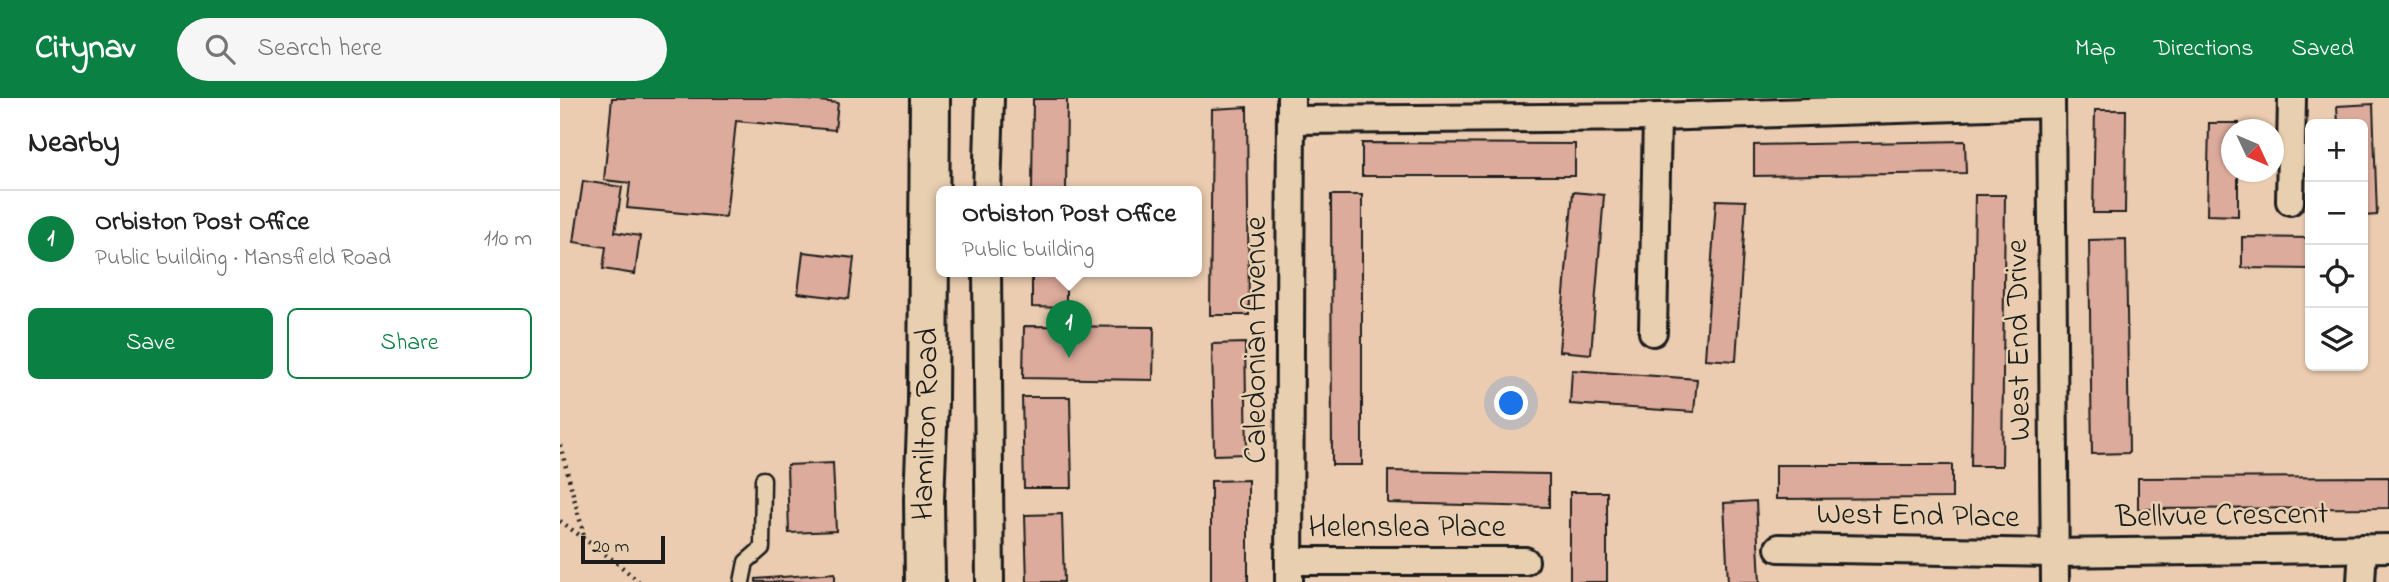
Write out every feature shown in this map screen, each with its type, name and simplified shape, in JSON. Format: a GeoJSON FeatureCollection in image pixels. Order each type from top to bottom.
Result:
{"type":"FeatureCollection","features":[{"type":"Feature","properties":{"kind":"main road","name":"Hamilton Road"},"geometry":{"type":"LineString","coordinates":[[925,582],[930,98]]}},
{"type":"Feature","properties":{"kind":"street"},"geometry":{"type":"LineString","coordinates":[[987,186],[990,98]]}},
{"type":"Feature","properties":{"kind":"street"},"geometry":{"type":"LineString","coordinates":[[2290,201],[2292,98]]}},
{"type":"Feature","properties":{"kind":"street"},"geometry":{"type":"LineString","coordinates":[[1291,109],[1657,117],[2051,101]]}},
{"type":"Feature","properties":{"kind":"street","name":"West End Drive"},"geometry":{"type":"LineString","coordinates":[[2051,101],[2055,582]]}},
{"type":"Feature","properties":{"kind":"street","name":"Caledonian Avenue"},"geometry":{"type":"LineString","coordinates":[[1289,572],[1291,109]]}},
{"type":"Feature","properties":{"kind":"street"},"geometry":{"type":"LineString","coordinates":[[1653,332],[1657,117]]}},
{"type":"Feature","properties":{"kind":"street"},"geometry":{"type":"LineString","coordinates":[[987,277],[990,582]]}},
{"type":"Feature","properties":{"kind":"street","name":"West End Place"},"geometry":{"type":"LineString","coordinates":[[1780,548],[2055,553]]}},
{"type":"Feature","properties":{"kind":"street"},"geometry":{"type":"LineString","coordinates":[[2361,582],[2376,548]]}},
{"type":"Feature","properties":{"kind":"street","name":"Bellvue Crescent"},"geometry":{"type":"LineString","coordinates":[[2055,553],[2376,548]]}},
{"type":"Feature","properties":{"kind":"street","name":"Helenslea Place"},"geometry":{"type":"LineString","coordinates":[[1289,572],[1525,561]]}},
{"type":"Feature","properties":{"kind":"lane"},"geometry":{"type":"LineString","coordinates":[[742,582],[746,562],[762,548],[763,479]]}},
{"type":"Feature","properties":{"kind":"path"},"geometry":{"type":"LineString","coordinates":[[560,445],[586,540]]}},
{"type":"Feature","properties":{"kind":"path"},"geometry":{"type":"LineString","coordinates":[[560,521],[639,582]]}},
{"type":"Feature","properties":{"kind":"building"},"geometry":{"type":"Polygon","coordinates":[[[612,98],[789,98],[838,103],[835,130],[736,121],[726,217],[627,208],[630,183],[604,180],[612,98]]]}},
{"type":"Feature","properties":{"kind":"building"},"geometry":{"type":"Polygon","coordinates":[[[1033,99],[1067,99],[1066,186],[1032,186],[1033,99]]]}},
{"type":"Feature","properties":{"kind":"building"},"geometry":{"type":"Polygon","coordinates":[[[2373,104],[2377,215],[2368,216],[2368,119],[2338,119],[2337,106],[2373,104]]]}},
{"type":"Feature","properties":{"kind":"building"},"geometry":{"type":"Polygon","coordinates":[[[1247,107],[1249,315],[1210,315],[1212,109],[1247,107]]]}},
{"type":"Feature","properties":{"kind":"building"},"geometry":{"type":"Polygon","coordinates":[[[2095,110],[2126,110],[2125,213],[2093,213],[2095,110]]]}},
{"type":"Feature","properties":{"kind":"building"},"geometry":{"type":"Polygon","coordinates":[[[2209,123],[2221,123],[2221,182],[2238,182],[2238,216],[2207,215],[2209,123]]]}},
{"type":"Feature","properties":{"kind":"building"},"geometry":{"type":"Polygon","coordinates":[[[1965,141],[1966,173],[1754,176],[1754,145],[1965,141]]]}},
{"type":"Feature","properties":{"kind":"building"},"geometry":{"type":"Polygon","coordinates":[[[1362,143],[1575,144],[1575,176],[1362,176],[1362,143]]]}},
{"type":"Feature","properties":{"kind":"building"},"geometry":{"type":"Polygon","coordinates":[[[583,181],[622,187],[615,232],[640,236],[635,274],[603,269],[606,247],[574,242],[583,181]]]}},
{"type":"Feature","properties":{"kind":"building"},"geometry":{"type":"Polygon","coordinates":[[[1573,192],[1604,195],[1591,354],[1559,351],[1573,192]]]}},
{"type":"Feature","properties":{"kind":"building"},"geometry":{"type":"Polygon","coordinates":[[[1331,195],[1362,195],[1362,465],[1332,465],[1331,195]]]}},
{"type":"Feature","properties":{"kind":"building"},"geometry":{"type":"Polygon","coordinates":[[[1975,195],[2005,195],[2002,466],[1971,466],[1975,195]]]}},
{"type":"Feature","properties":{"kind":"building"},"geometry":{"type":"Polygon","coordinates":[[[1716,200],[1746,201],[1736,361],[1705,359],[1716,200]]]}},
{"type":"Feature","properties":{"kind":"building"},"geometry":{"type":"Polygon","coordinates":[[[2242,237],[2305,238],[2305,269],[2242,268],[2242,237]]]}},
{"type":"Feature","properties":{"kind":"building"},"geometry":{"type":"Polygon","coordinates":[[[2126,239],[2129,453],[2092,454],[2089,240],[2126,239]]]}},
{"type":"Feature","properties":{"kind":"building"},"geometry":{"type":"Polygon","coordinates":[[[803,252],[854,258],[849,299],[798,293],[803,252]]]}},
{"type":"Feature","properties":{"kind":"building"},"geometry":{"type":"Polygon","coordinates":[[[1032,277],[1066,277],[1066,308],[1032,307],[1032,277]]]}},
{"type":"Feature","properties":{"kind":"building"},"geometry":{"type":"Polygon","coordinates":[[[1024,326],[1154,327],[1153,380],[1023,378],[1024,326]]]}},
{"type":"Feature","properties":{"kind":"building"},"geometry":{"type":"Polygon","coordinates":[[[1245,343],[1247,454],[1214,455],[1212,344],[1245,343]]]}},
{"type":"Feature","properties":{"kind":"building"},"geometry":{"type":"Polygon","coordinates":[[[1572,370],[1697,379],[1694,412],[1570,404],[1572,370]]]}},
{"type":"Feature","properties":{"kind":"building"},"geometry":{"type":"Polygon","coordinates":[[[1022,397],[1070,397],[1072,488],[1024,488],[1022,397]]]}},
{"type":"Feature","properties":{"kind":"building"},"geometry":{"type":"Polygon","coordinates":[[[833,463],[836,531],[789,533],[787,465],[833,463]]]}},
{"type":"Feature","properties":{"kind":"building"},"geometry":{"type":"Polygon","coordinates":[[[1776,465],[1952,465],[1952,498],[1776,499],[1776,465]]]}},
{"type":"Feature","properties":{"kind":"building"},"geometry":{"type":"Polygon","coordinates":[[[1388,471],[1549,474],[1549,507],[1388,503],[1388,471]]]}},
{"type":"Feature","properties":{"kind":"building"},"geometry":{"type":"Polygon","coordinates":[[[2389,477],[2389,508],[2138,509],[2138,478],[2389,477]]]}},
{"type":"Feature","properties":{"kind":"building"},"geometry":{"type":"Polygon","coordinates":[[[1248,480],[1248,582],[1211,582],[1211,481],[1248,480]]]}},
{"type":"Feature","properties":{"kind":"building"},"geometry":{"type":"Polygon","coordinates":[[[1570,492],[1607,492],[1607,582],[1570,582],[1570,492]]]}},
{"type":"Feature","properties":{"kind":"building"},"geometry":{"type":"Polygon","coordinates":[[[1756,501],[1760,582],[1728,582],[1724,503],[1756,501]]]}},
{"type":"Feature","properties":{"kind":"building"},"geometry":{"type":"Polygon","coordinates":[[[1062,514],[1064,582],[1027,582],[1025,515],[1062,514]]]}},
{"type":"Feature","properties":{"kind":"building"},"geometry":{"type":"Polygon","coordinates":[[[835,573],[835,582],[756,582],[756,579],[835,573]]]}},
{"type":"Feature","properties":{"kind":"place","name":"Orbiston Post Office"},"geometry":{"type":"Point","coordinates":[1069,358]}}]}
